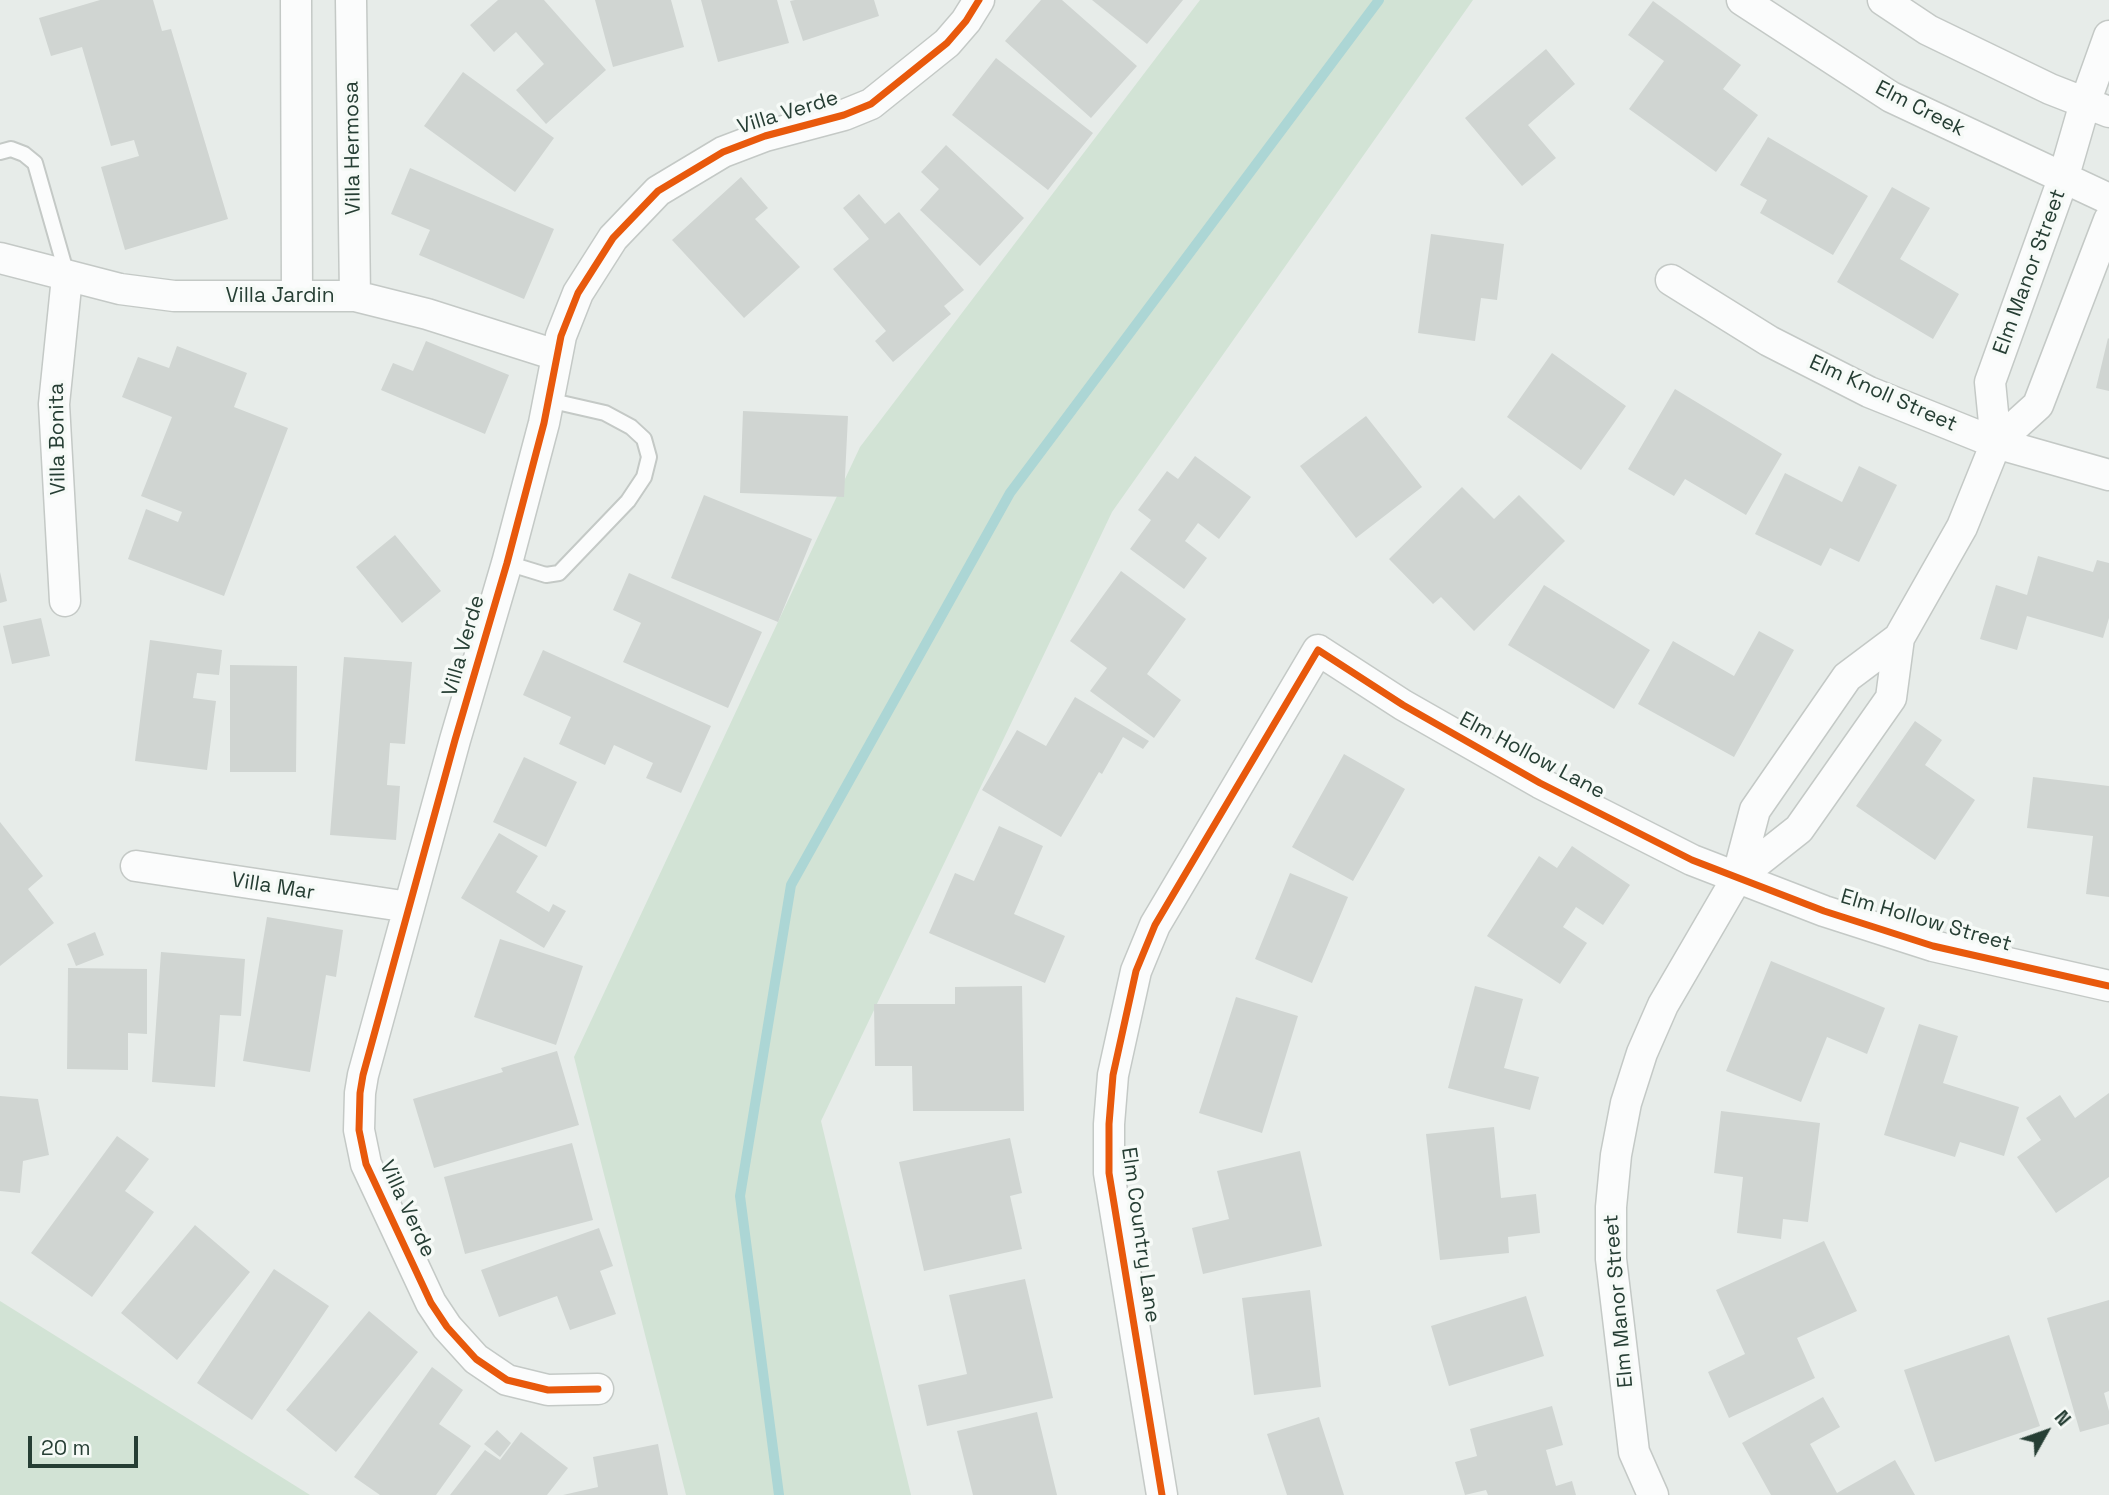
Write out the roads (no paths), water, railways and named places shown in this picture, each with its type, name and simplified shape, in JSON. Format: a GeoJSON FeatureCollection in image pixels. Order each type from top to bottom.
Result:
{"type":"FeatureCollection","features":[{"type":"Feature","properties":{"kind":"street"},"geometry":{"type":"LineString","coordinates":[[296,0],[296,296]]}},
{"type":"Feature","properties":{"kind":"street","name":"Villa Hermosa"},"geometry":{"type":"LineString","coordinates":[[351,0],[355,296]]}},
{"type":"Feature","properties":{"kind":"street","name":"Villa Verde"},"geometry":{"type":"LineString","coordinates":[[598,1389],[548,1391],[507,1380],[476,1359],[447,1327],[431,1303],[366,1164],[359,1130],[360,1093],[455,740],[507,563],[548,400],[556,355],[578,293],[613,238],[658,191],[723,152],[765,136],[844,116],[871,104],[947,43],[966,21],[979,0]]}},
{"type":"Feature","properties":{"kind":"street","name":"Elm Creek"},"geometry":{"type":"LineString","coordinates":[[1742,0],[1891,97],[2109,199]]}},
{"type":"Feature","properties":{"kind":"street"},"geometry":{"type":"LineString","coordinates":[[1883,0],[1928,30],[2050,89],[2097,107]]}},
{"type":"Feature","properties":{"kind":"street","name":"Elm Manor Street"},"geometry":{"type":"LineString","coordinates":[[1996,443],[1990,382],[2063,179],[2097,107],[2109,36]]}},
{"type":"Feature","properties":{"kind":"street","name":"Elm Manor Street"},"geometry":{"type":"LineString","coordinates":[[1738,878],[1799,829],[1891,698],[1899,638],[1962,527],[1996,443],[2038,405],[2109,220]]}},
{"type":"Feature","properties":{"kind":"street","name":"Villa Jardin"},"geometry":{"type":"LineString","coordinates":[[0,258],[120,289],[174,296],[355,296],[427,314],[556,355]]}},
{"type":"Feature","properties":{"kind":"street","name":"Villa Bonita"},"geometry":{"type":"LineString","coordinates":[[65,601],[54,404],[67,277]]}},
{"type":"Feature","properties":{"kind":"street","name":"Elm Knoll Street"},"geometry":{"type":"LineString","coordinates":[[1671,280],[1769,341],[1869,392],[1996,443],[2109,475]]}},
{"type":"Feature","properties":{"kind":"street","name":"Elm Manor Street"},"geometry":{"type":"LineString","coordinates":[[1653,1495],[1634,1452],[1611,1259],[1611,1207],[1616,1155],[1626,1103],[1642,1053],[1663,1005],[1738,878],[1755,810],[1847,677],[1899,638]]}},
{"type":"Feature","properties":{"kind":"street","name":"Elm Hollow Lane"},"geometry":{"type":"LineString","coordinates":[[1318,650],[1403,705],[1541,783],[1692,859],[1738,878]]}},
{"type":"Feature","properties":{"kind":"street","name":"Elm Country Lane"},"geometry":{"type":"LineString","coordinates":[[1162,1495],[1110,1173],[1109,1124],[1113,1075],[1136,971],[1155,926],[1318,650]]}},
{"type":"Feature","properties":{"kind":"street","name":"Villa Mar"},"geometry":{"type":"LineString","coordinates":[[136,866],[409,907]]}},
{"type":"Feature","properties":{"kind":"street","name":"Elm Hollow Street"},"geometry":{"type":"LineString","coordinates":[[1738,878],[1824,911],[1933,946],[2109,986]]}},
{"type":"Feature","properties":{"kind":"lane"},"geometry":{"type":"LineString","coordinates":[[0,152],[10,149],[35,163],[67,277]]}},
{"type":"Feature","properties":{"kind":"lane"},"geometry":{"type":"LineString","coordinates":[[507,563],[546,575],[559,573],[628,501],[644,477],[649,457],[644,439],[631,427],[605,413],[548,400]]}},
{"type":"Feature","properties":{"kind":"waterway"},"geometry":{"type":"LineString","coordinates":[[779,1495],[740,1196],[791,885],[1010,493],[1379,0]]}}]}
